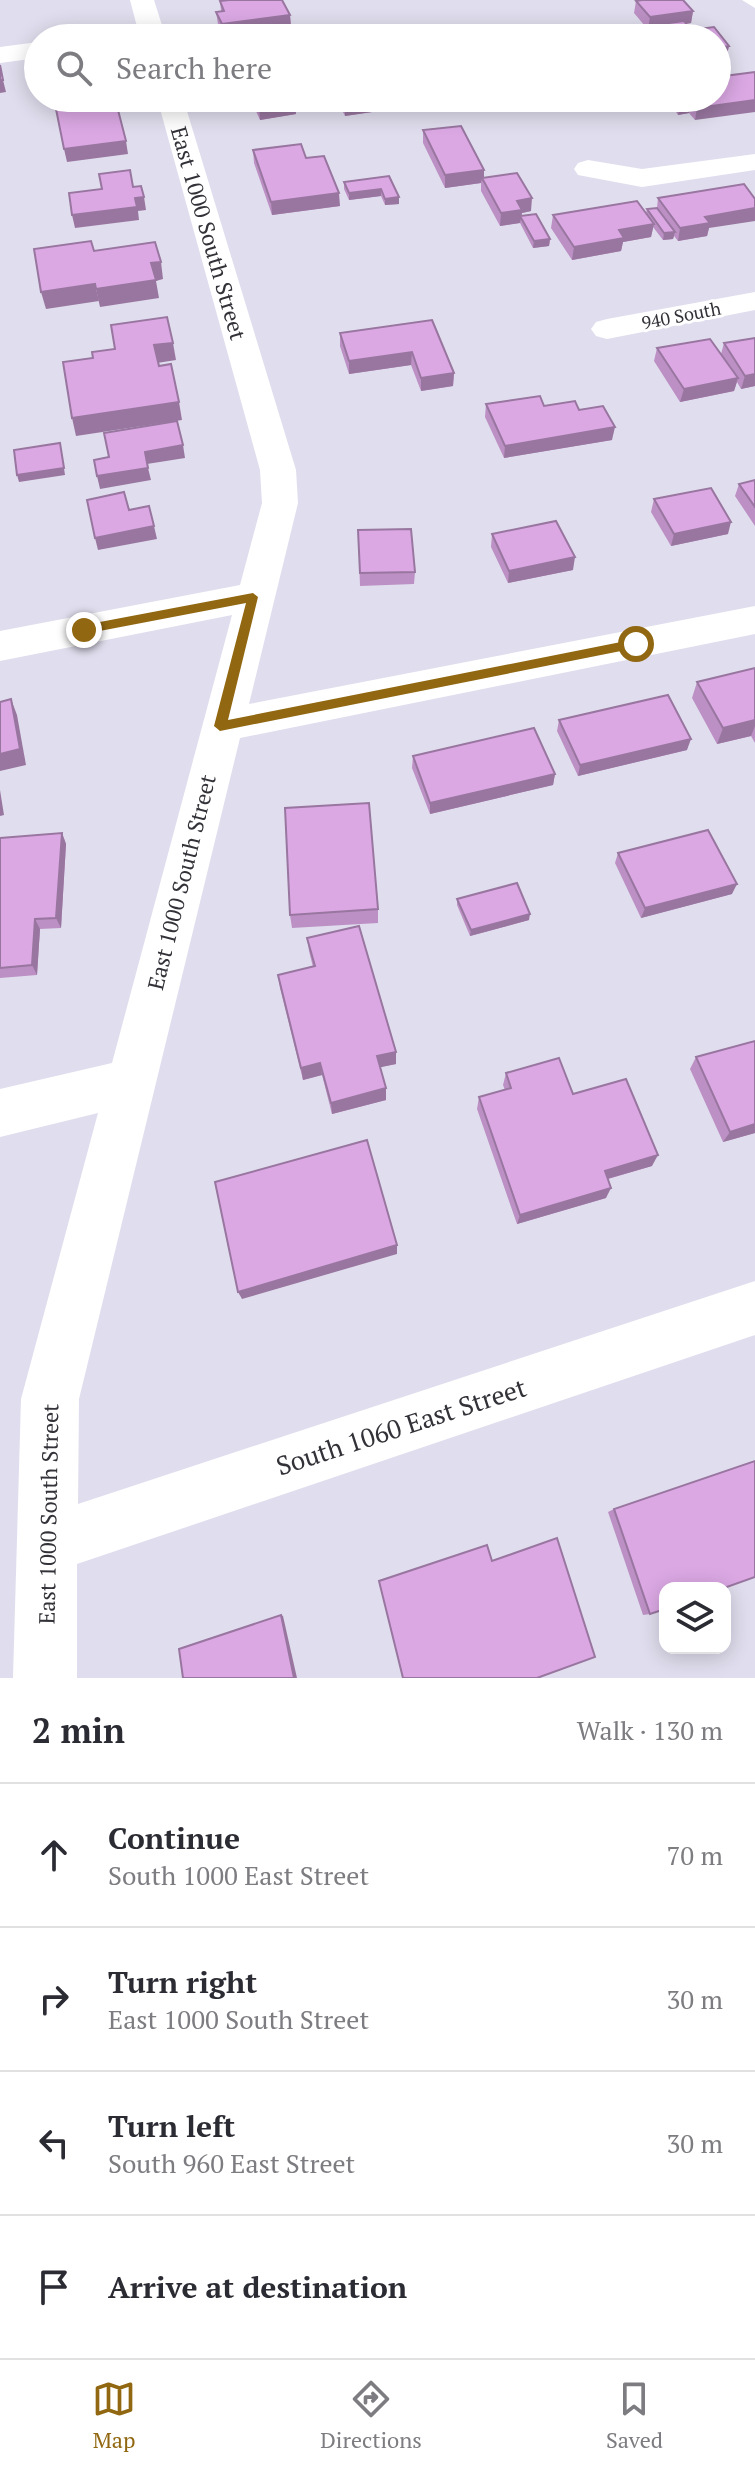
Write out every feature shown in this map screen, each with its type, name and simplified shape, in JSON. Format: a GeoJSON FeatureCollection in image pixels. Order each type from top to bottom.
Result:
{"type":"FeatureCollection","features":[{"type":"Feature","properties":{"kind":"street"},"geometry":{"type":"LineString","coordinates":[[142,0],[145,24]]}},
{"type":"Feature","properties":{"kind":"street"},"geometry":{"type":"LineString","coordinates":[[0,55],[24,52]]}},
{"type":"Feature","properties":{"kind":"street","name":"East 1000 South Street"},"geometry":{"type":"LineString","coordinates":[[45,1678],[50,1399],[253,597],[280,503],[278,470],[174,112]]}},
{"type":"Feature","properties":{"kind":"street"},"geometry":{"type":"LineString","coordinates":[[588,169],[642,178],[755,162]]}},
{"type":"Feature","properties":{"kind":"street","name":"940 South"},"geometry":{"type":"LineString","coordinates":[[607,329],[755,301]]}},
{"type":"Feature","properties":{"kind":"street"},"geometry":{"type":"LineString","coordinates":[[0,646],[253,597]]}},
{"type":"Feature","properties":{"kind":"street"},"geometry":{"type":"LineString","coordinates":[[220,726],[755,620]]}},
{"type":"Feature","properties":{"kind":"street"},"geometry":{"type":"LineString","coordinates":[[0,1113],[130,1082]]}},
{"type":"Feature","properties":{"kind":"street","name":"South 1060 East Street"},"geometry":{"type":"LineString","coordinates":[[48,1544],[755,1308]]}},
{"type":"Feature","properties":{"kind":"building"},"geometry":{"type":"Polygon","coordinates":[[[282,0],[290,15],[222,24],[216,12],[224,11],[220,1],[282,0]]]}},
{"type":"Feature","properties":{"kind":"building"},"geometry":{"type":"Polygon","coordinates":[[[683,0],[693,11],[650,17],[636,1],[683,0]]]}},
{"type":"Feature","properties":{"kind":"building"},"geometry":{"type":"Polygon","coordinates":[[[755,72],[755,100],[731,103],[731,75],[755,72]]]}},
{"type":"Feature","properties":{"kind":"building"},"geometry":{"type":"Polygon","coordinates":[[[57,112],[119,112],[126,141],[64,149],[57,112]]]}},
{"type":"Feature","properties":{"kind":"building"},"geometry":{"type":"Polygon","coordinates":[[[461,126],[484,170],[445,175],[423,130],[461,126]]]}},
{"type":"Feature","properties":{"kind":"building"},"geometry":{"type":"Polygon","coordinates":[[[301,144],[306,158],[324,156],[339,193],[271,202],[253,150],[301,144]]]}},
{"type":"Feature","properties":{"kind":"building"},"geometry":{"type":"Polygon","coordinates":[[[130,170],[133,187],[141,186],[144,197],[135,198],[137,207],[72,215],[69,193],[102,189],[99,174],[130,170]]]}},
{"type":"Feature","properties":{"kind":"building"},"geometry":{"type":"Polygon","coordinates":[[[517,173],[532,198],[517,201],[522,210],[501,213],[482,178],[517,173]]]}},
{"type":"Feature","properties":{"kind":"building"},"geometry":{"type":"Polygon","coordinates":[[[389,176],[399,197],[385,199],[381,189],[349,193],[344,182],[389,176]]]}},
{"type":"Feature","properties":{"kind":"building"},"geometry":{"type":"Polygon","coordinates":[[[744,184],[755,199],[755,208],[705,217],[710,223],[680,228],[658,198],[744,184]]]}},
{"type":"Feature","properties":{"kind":"building"},"geometry":{"type":"Polygon","coordinates":[[[637,201],[654,224],[619,230],[624,238],[574,247],[553,215],[637,201]]]}},
{"type":"Feature","properties":{"kind":"building"},"geometry":{"type":"Polygon","coordinates":[[[657,208],[675,232],[664,233],[647,209],[657,208]]]}},
{"type":"Feature","properties":{"kind":"building"},"geometry":{"type":"Polygon","coordinates":[[[536,214],[550,239],[534,241],[520,216],[536,214]]]}},
{"type":"Feature","properties":{"kind":"building"},"geometry":{"type":"Polygon","coordinates":[[[91,241],[94,251],[155,242],[161,262],[151,263],[156,280],[96,289],[95,284],[41,292],[34,249],[91,241]]]}},
{"type":"Feature","properties":{"kind":"building"},"geometry":{"type":"Polygon","coordinates":[[[167,317],[173,343],[154,345],[159,366],[171,364],[179,402],[72,418],[63,362],[93,358],[92,352],[115,349],[111,325],[167,317]]]}},
{"type":"Feature","properties":{"kind":"building"},"geometry":{"type":"Polygon","coordinates":[[[432,320],[454,373],[421,378],[412,352],[349,361],[340,333],[432,320]]]}},
{"type":"Feature","properties":{"kind":"building"},"geometry":{"type":"Polygon","coordinates":[[[755,338],[755,374],[745,376],[724,343],[755,338]]]}},
{"type":"Feature","properties":{"kind":"building"},"geometry":{"type":"Polygon","coordinates":[[[710,339],[738,378],[684,389],[657,348],[710,339]]]}},
{"type":"Feature","properties":{"kind":"building"},"geometry":{"type":"Polygon","coordinates":[[[540,396],[544,406],[575,401],[579,410],[603,406],[615,427],[505,446],[486,404],[540,396]]]}},
{"type":"Feature","properties":{"kind":"building"},"geometry":{"type":"Polygon","coordinates":[[[177,421],[183,445],[145,452],[148,468],[97,476],[94,460],[109,457],[104,433],[177,421]]]}},
{"type":"Feature","properties":{"kind":"building"},"geometry":{"type":"Polygon","coordinates":[[[60,443],[64,468],[17,475],[14,450],[60,443]]]}},
{"type":"Feature","properties":{"kind":"building"},"geometry":{"type":"Polygon","coordinates":[[[755,480],[755,507],[739,484],[755,480]]]}},
{"type":"Feature","properties":{"kind":"building"},"geometry":{"type":"Polygon","coordinates":[[[711,488],[731,522],[674,534],[654,499],[711,488]]]}},
{"type":"Feature","properties":{"kind":"building"},"geometry":{"type":"Polygon","coordinates":[[[124,492],[129,510],[149,506],[154,526],[95,538],[87,500],[124,492]]]}},
{"type":"Feature","properties":{"kind":"building"},"geometry":{"type":"Polygon","coordinates":[[[556,521],[575,557],[509,571],[492,534],[556,521]]]}},
{"type":"Feature","properties":{"kind":"building"},"geometry":{"type":"Polygon","coordinates":[[[411,529],[415,572],[360,573],[358,530],[411,529]]]}},
{"type":"Feature","properties":{"kind":"building"},"geometry":{"type":"Polygon","coordinates":[[[755,668],[755,720],[723,728],[697,682],[755,668]]]}},
{"type":"Feature","properties":{"kind":"building"},"geometry":{"type":"Polygon","coordinates":[[[668,695],[691,739],[580,765],[559,720],[668,695]]]}},
{"type":"Feature","properties":{"kind":"building"},"geometry":{"type":"Polygon","coordinates":[[[11,699],[20,749],[0,754],[0,702],[11,699]]]}},
{"type":"Feature","properties":{"kind":"building"},"geometry":{"type":"Polygon","coordinates":[[[534,728],[555,774],[430,803],[413,756],[534,728]]]}},
{"type":"Feature","properties":{"kind":"building"},"geometry":{"type":"Polygon","coordinates":[[[369,803],[378,909],[290,915],[285,808],[369,803]]]}},
{"type":"Feature","properties":{"kind":"building"},"geometry":{"type":"Polygon","coordinates":[[[708,830],[737,884],[645,908],[618,853],[708,830]]]}},
{"type":"Feature","properties":{"kind":"building"},"geometry":{"type":"Polygon","coordinates":[[[62,833],[56,918],[35,919],[32,965],[0,968],[0,838],[62,833]]]}},
{"type":"Feature","properties":{"kind":"building"},"geometry":{"type":"Polygon","coordinates":[[[517,883],[530,914],[471,930],[457,899],[517,883]]]}},
{"type":"Feature","properties":{"kind":"building"},"geometry":{"type":"Polygon","coordinates":[[[359,926],[396,1052],[377,1056],[386,1088],[331,1103],[320,1063],[301,1068],[278,975],[315,966],[307,938],[359,926]]]}},
{"type":"Feature","properties":{"kind":"building"},"geometry":{"type":"Polygon","coordinates":[[[755,1041],[755,1124],[730,1132],[696,1057],[755,1041]]]}},
{"type":"Feature","properties":{"kind":"building"},"geometry":{"type":"Polygon","coordinates":[[[559,1058],[573,1094],[626,1079],[658,1155],[605,1171],[611,1188],[520,1215],[479,1097],[511,1088],[506,1073],[559,1058]]]}},
{"type":"Feature","properties":{"kind":"building"},"geometry":{"type":"Polygon","coordinates":[[[367,1140],[397,1245],[238,1292],[215,1182],[367,1140]]]}},
{"type":"Feature","properties":{"kind":"building"},"geometry":{"type":"Polygon","coordinates":[[[755,1461],[755,1577],[731,1586],[731,1582],[659,1582],[659,1611],[650,1614],[614,1509],[755,1461]]]}},
{"type":"Feature","properties":{"kind":"building"},"geometry":{"type":"Polygon","coordinates":[[[557,1538],[595,1657],[537,1678],[403,1678],[379,1581],[487,1545],[492,1561],[557,1538]]]}},
{"type":"Feature","properties":{"kind":"building"},"geometry":{"type":"Polygon","coordinates":[[[281,1615],[294,1678],[183,1678],[179,1649],[281,1615]]]}},
{"type":"Feature","properties":{"kind":"route"},"geometry":{"type":"LineString","coordinates":[[84,630],[253,597],[220,726],[636,644]]}}]}
